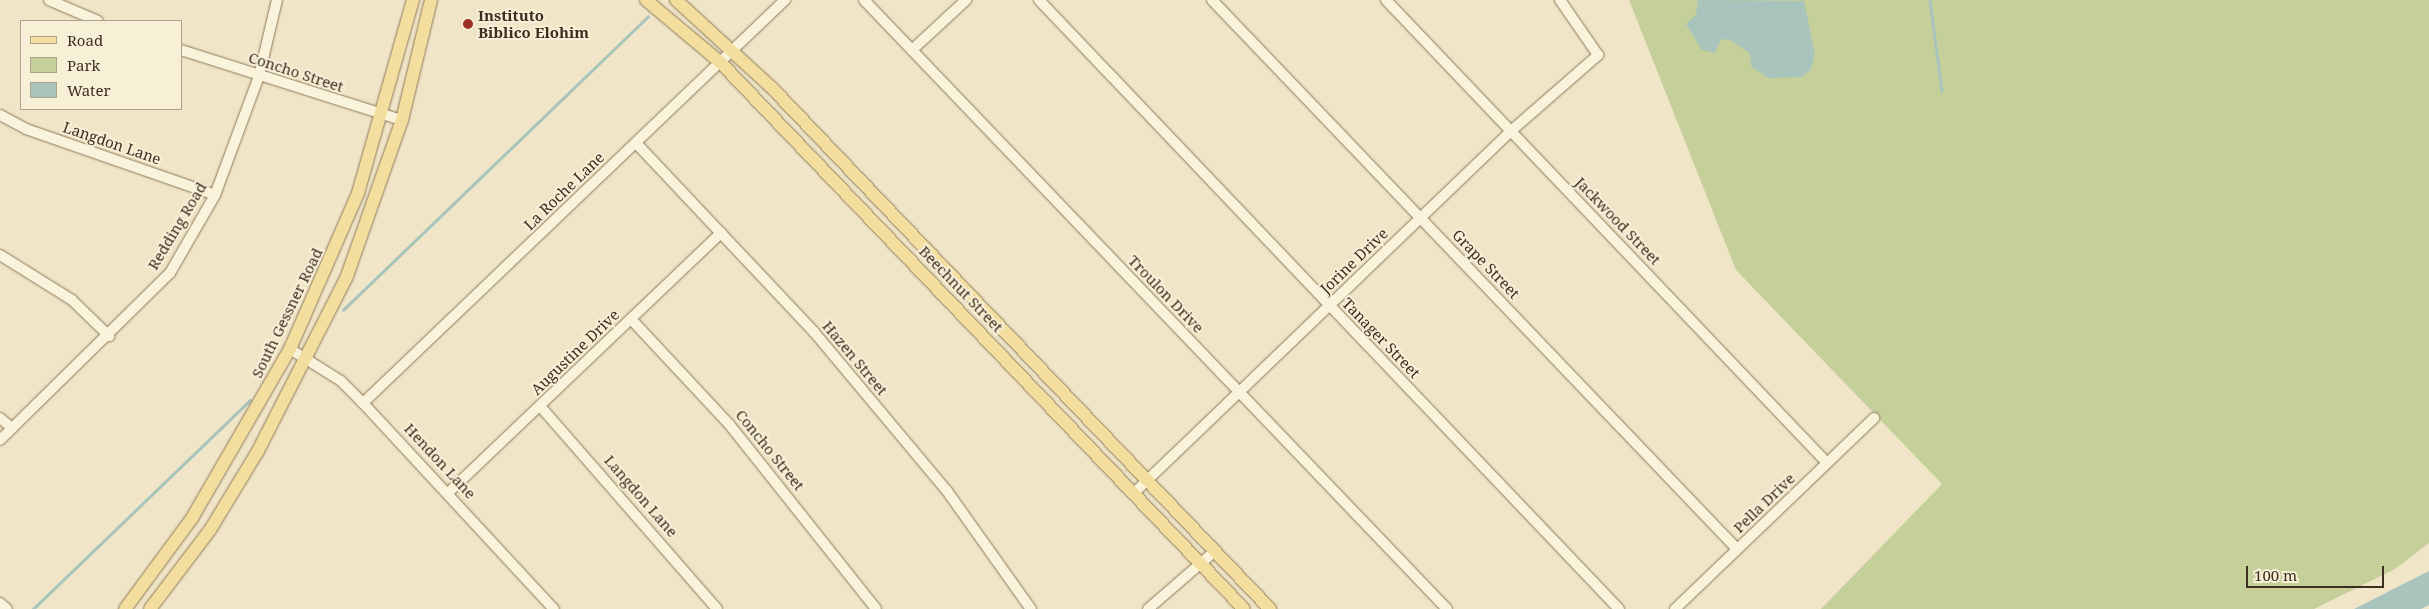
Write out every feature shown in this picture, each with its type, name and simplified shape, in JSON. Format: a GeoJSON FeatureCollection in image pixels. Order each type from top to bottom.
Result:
{"type":"FeatureCollection","features":[{"type":"Feature","properties":{"kind":"main road","name":"South Gessner Road"},"geometry":{"type":"LineString","coordinates":[[125,609],[192,518],[290,349],[338,243],[383,115],[413,0]]}},
{"type":"Feature","properties":{"kind":"main road"},"geometry":{"type":"LineString","coordinates":[[150,609],[210,530],[308,360],[347,276],[402,120],[431,0]]}},
{"type":"Feature","properties":{"kind":"main road","name":"Beechnut Street"},"geometry":{"type":"LineString","coordinates":[[646,0],[720,62],[1244,609]]}},
{"type":"Feature","properties":{"kind":"main road","name":"Beechnut Street"},"geometry":{"type":"LineString","coordinates":[[676,0],[733,50],[865,185],[1270,609]]}},
{"type":"Feature","properties":{"kind":"main road"},"geometry":{"type":"LineString","coordinates":[[851,198],[865,185]]}},
{"type":"Feature","properties":{"kind":"main road"},"geometry":{"type":"LineString","coordinates":[[1000,353],[1014,340]]}},
{"type":"Feature","properties":{"kind":"main road"},"geometry":{"type":"LineString","coordinates":[[192,518],[210,530]]}},
{"type":"Feature","properties":{"kind":"street"},"geometry":{"type":"LineString","coordinates":[[49,0],[96,20]]}},
{"type":"Feature","properties":{"kind":"street","name":"Redding Road"},"geometry":{"type":"LineString","coordinates":[[0,440],[109,336],[170,273],[215,195],[259,76],[277,0]]}},
{"type":"Feature","properties":{"kind":"street","name":"La Roche Lane"},"geometry":{"type":"LineString","coordinates":[[363,403],[785,0]]}},
{"type":"Feature","properties":{"kind":"street","name":"Troulon Drive"},"geometry":{"type":"LineString","coordinates":[[864,0],[1447,609]]}},
{"type":"Feature","properties":{"kind":"street"},"geometry":{"type":"LineString","coordinates":[[912,50],[966,0]]}},
{"type":"Feature","properties":{"kind":"street","name":"Tanager Street"},"geometry":{"type":"LineString","coordinates":[[1039,0],[1619,609]]}},
{"type":"Feature","properties":{"kind":"street","name":"Grape Street"},"geometry":{"type":"LineString","coordinates":[[1212,0],[1737,549]]}},
{"type":"Feature","properties":{"kind":"street","name":"Jackwood Street"},"geometry":{"type":"LineString","coordinates":[[1386,0],[1827,463]]}},
{"type":"Feature","properties":{"kind":"street","name":"Jorine Drive"},"geometry":{"type":"LineString","coordinates":[[1134,493],[1511,131],[1598,55],[1560,0]]}},
{"type":"Feature","properties":{"kind":"street","name":"Concho Street"},"geometry":{"type":"LineString","coordinates":[[182,50],[402,120]]}},
{"type":"Feature","properties":{"kind":"street","name":"Langdon Lane"},"geometry":{"type":"LineString","coordinates":[[0,115],[26,129],[215,195]]}},
{"type":"Feature","properties":{"kind":"street","name":"Hazen Street"},"geometry":{"type":"LineString","coordinates":[[636,143],[814,332],[940,484],[1031,609]]}},
{"type":"Feature","properties":{"kind":"street","name":"Augustine Drive"},"geometry":{"type":"LineString","coordinates":[[449,492],[721,233]]}},
{"type":"Feature","properties":{"kind":"street"},"geometry":{"type":"LineString","coordinates":[[0,255],[72,300],[109,336]]}},
{"type":"Feature","properties":{"kind":"street","name":"Concho Street"},"geometry":{"type":"LineString","coordinates":[[631,319],[730,424],[876,609]]}},
{"type":"Feature","properties":{"kind":"street","name":"Hendon Lane"},"geometry":{"type":"LineString","coordinates":[[290,349],[340,380],[449,492],[554,609]]}},
{"type":"Feature","properties":{"kind":"street","name":"Langdon Lane"},"geometry":{"type":"LineString","coordinates":[[540,406],[717,609]]}},
{"type":"Feature","properties":{"kind":"street"},"geometry":{"type":"LineString","coordinates":[[0,418],[12,428]]}},
{"type":"Feature","properties":{"kind":"street","name":"Pella Drive"},"geometry":{"type":"LineString","coordinates":[[1675,609],[1874,418]]}},
{"type":"Feature","properties":{"kind":"street"},"geometry":{"type":"LineString","coordinates":[[1148,609],[1215,551]]}},
{"type":"Feature","properties":{"kind":"street"},"geometry":{"type":"LineString","coordinates":[[0,603],[7,609]]}},
{"type":"Feature","properties":{"kind":"green space"},"geometry":{"type":"Polygon","coordinates":[[[1629,0],[2429,0],[2429,543],[2395,569],[2314,609],[1821,609],[1942,484],[1736,270],[1629,0]]]}},
{"type":"Feature","properties":{"kind":"water"},"geometry":{"type":"Polygon","coordinates":[[[1698,0],[1804,1],[1815,54],[1811,69],[1802,77],[1768,78],[1751,66],[1750,53],[1730,40],[1721,39],[1715,53],[1702,50],[1686,24],[1696,15],[1698,0]]]}},
{"type":"Feature","properties":{"kind":"water"},"geometry":{"type":"Polygon","coordinates":[[[2429,571],[2429,605],[2421,609],[2354,609],[2429,571]]]}},
{"type":"Feature","properties":{"kind":"waterway"},"geometry":{"type":"LineString","coordinates":[[1930,0],[1942,91]]}},
{"type":"Feature","properties":{"kind":"waterway"},"geometry":{"type":"LineString","coordinates":[[343,310],[648,17]]}},
{"type":"Feature","properties":{"kind":"waterway"},"geometry":{"type":"LineString","coordinates":[[33,609],[250,400]]}},
{"type":"Feature","properties":{"kind":"place","name":"Instituto Biblico Elohim"},"geometry":{"type":"Point","coordinates":[468,24]}}]}
